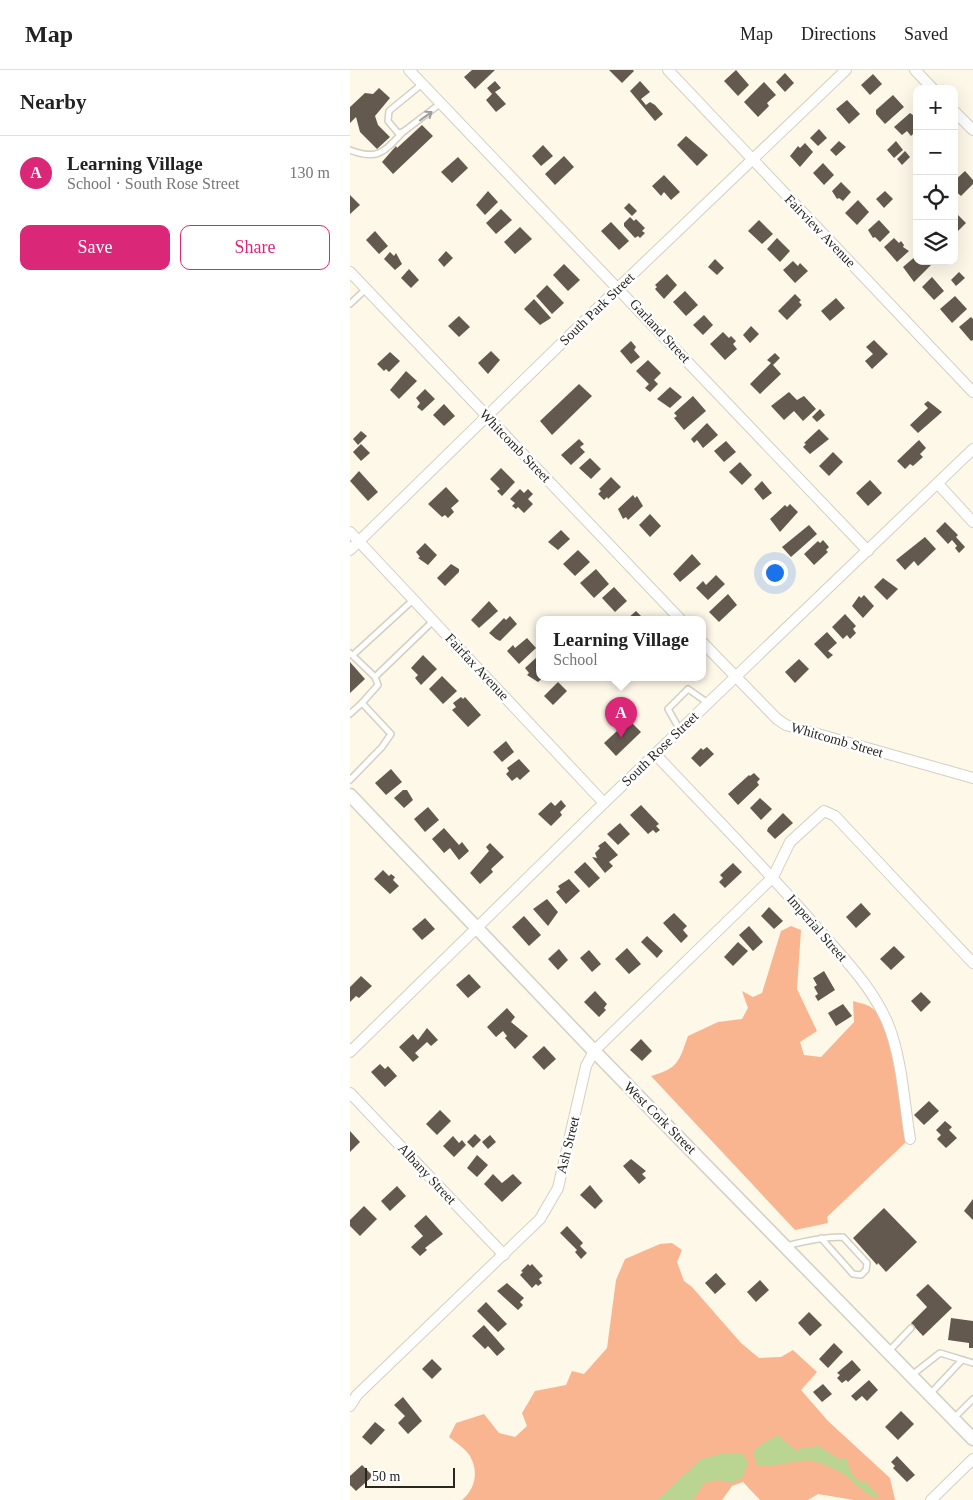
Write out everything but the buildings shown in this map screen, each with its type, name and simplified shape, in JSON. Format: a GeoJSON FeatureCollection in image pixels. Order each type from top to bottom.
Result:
{"type":"FeatureCollection","features":[{"type":"Feature","properties":{"kind":"street","name":"Garland Street"},"geometry":{"type":"LineString","coordinates":[[409,70],[868,551]]}},
{"type":"Feature","properties":{"kind":"street","name":"Fairview Avenue"},"geometry":{"type":"LineString","coordinates":[[668,70],[973,392]]}},
{"type":"Feature","properties":{"kind":"street","name":"South Park Street"},"geometry":{"type":"LineString","coordinates":[[350,550],[618,288],[846,70]]}},
{"type":"Feature","properties":{"kind":"street"},"geometry":{"type":"LineString","coordinates":[[915,70],[929,85]]}},
{"type":"Feature","properties":{"kind":"street"},"geometry":{"type":"LineString","coordinates":[[958,115],[973,130]]}},
{"type":"Feature","properties":{"kind":"street","name":"Whitcomb Street"},"geometry":{"type":"LineString","coordinates":[[350,272],[677,616]]}},
{"type":"Feature","properties":{"kind":"street","name":"South Rose Street"},"geometry":{"type":"LineString","coordinates":[[350,1052],[604,803],[973,449]]}},
{"type":"Feature","properties":{"kind":"street"},"geometry":{"type":"LineString","coordinates":[[938,484],[973,522]]}},
{"type":"Feature","properties":{"kind":"street","name":"Fairfax Avenue"},"geometry":{"type":"LineString","coordinates":[[350,532],[604,803]]}},
{"type":"Feature","properties":{"kind":"street","name":"Whitcomb Street"},"geometry":{"type":"LineString","coordinates":[[706,646],[777,719],[798,730],[973,778]]}},
{"type":"Feature","properties":{"kind":"street","name":"Imperial Street"},"geometry":{"type":"LineString","coordinates":[[655,754],[773,877],[859,977],[878,1004],[888,1024],[895,1050],[910,1139]]}},
{"type":"Feature","properties":{"kind":"street","name":"West Cork Street"},"geometry":{"type":"LineString","coordinates":[[350,795],[594,1051],[973,1439]]}},
{"type":"Feature","properties":{"kind":"street","name":"Ash Street"},"geometry":{"type":"LineString","coordinates":[[350,1406],[353,1392],[504,1255],[540,1218],[558,1188],[586,1066],[594,1051],[773,877],[790,842],[824,811],[835,816],[973,963]]}},
{"type":"Feature","properties":{"kind":"street","name":"Albany Street"},"geometry":{"type":"LineString","coordinates":[[350,1093],[504,1255]]}},
{"type":"Feature","properties":{"kind":"street"},"geometry":{"type":"LineString","coordinates":[[931,1500],[973,1459]]}},
{"type":"Feature","properties":{"kind":"lane"},"geometry":{"type":"LineString","coordinates":[[403,132],[398,133],[393,127],[388,115],[389,111],[422,84]]}},
{"type":"Feature","properties":{"kind":"lane"},"geometry":{"type":"LineString","coordinates":[[350,150],[360,154],[378,155],[403,132],[441,103]]}},
{"type":"Feature","properties":{"kind":"lane"},"geometry":{"type":"LineString","coordinates":[[350,304],[366,289]]}},
{"type":"Feature","properties":{"kind":"lane"},"geometry":{"type":"LineString","coordinates":[[350,714],[378,685],[375,677],[352,654],[413,599]]}},
{"type":"Feature","properties":{"kind":"lane"},"geometry":{"type":"LineString","coordinates":[[375,677],[433,620]]}},
{"type":"Feature","properties":{"kind":"lane"},"geometry":{"type":"LineString","coordinates":[[680,730],[668,709],[688,690],[708,704]]}},
{"type":"Feature","properties":{"kind":"lane"},"geometry":{"type":"LineString","coordinates":[[350,780],[382,747],[390,734],[362,703]]}},
{"type":"Feature","properties":{"kind":"lane"},"geometry":{"type":"LineString","coordinates":[[786,1246],[821,1238],[843,1237],[867,1263],[866,1270],[861,1275],[853,1274],[821,1238]]}},
{"type":"Feature","properties":{"kind":"lane"},"geometry":{"type":"LineString","coordinates":[[888,1352],[912,1328]]}},
{"type":"Feature","properties":{"kind":"lane"},"geometry":{"type":"LineString","coordinates":[[911,1375],[940,1353],[973,1363]]}},
{"type":"Feature","properties":{"kind":"lane"},"geometry":{"type":"LineString","coordinates":[[930,1394],[962,1360]]}},
{"type":"Feature","properties":{"kind":"lane"},"geometry":{"type":"LineString","coordinates":[[953,1419],[973,1399]]}},
{"type":"Feature","properties":{"kind":"shaded area"},"geometry":{"type":"Polygon","coordinates":[[[791,926],[801,930],[797,989],[817,1031],[800,1042],[804,1055],[821,1057],[854,1022],[853,1001],[872,1008],[879,1016],[890,1049],[906,1142],[827,1217],[828,1223],[795,1230],[651,1076],[667,1070],[677,1062],[688,1036],[718,1022],[742,1019],[748,1008],[742,991],[753,997],[762,993],[781,931],[791,926]]]}},
{"type":"Feature","properties":{"kind":"shaded area"},"geometry":{"type":"Polygon","coordinates":[[[672,1243],[682,1250],[677,1262],[684,1281],[692,1287],[741,1343],[759,1358],[781,1357],[793,1350],[817,1372],[801,1390],[828,1421],[890,1478],[895,1500],[854,1500],[818,1494],[808,1500],[760,1500],[743,1482],[732,1486],[722,1500],[462,1500],[473,1485],[475,1474],[473,1462],[468,1453],[449,1437],[456,1423],[484,1414],[499,1433],[515,1437],[527,1426],[522,1413],[535,1391],[566,1385],[572,1371],[584,1374],[607,1348],[616,1280],[625,1259],[660,1244],[672,1243]]]}},
{"type":"Feature","properties":{"kind":"shaded area"},"geometry":{"type":"Polygon","coordinates":[[[778,1435],[796,1451],[802,1448],[819,1446],[839,1459],[846,1458],[855,1477],[866,1482],[880,1498],[870,1495],[842,1473],[817,1462],[802,1460],[764,1466],[757,1465],[753,1452],[761,1444],[778,1435]]]}},
{"type":"Feature","properties":{"kind":"shaded area"},"geometry":{"type":"Polygon","coordinates":[[[720,1454],[743,1454],[748,1463],[742,1478],[731,1483],[719,1480],[704,1483],[693,1500],[657,1500],[701,1459],[720,1454]]]}},
{"type":"Feature","properties":{"kind":"place","name":"Learning Village"},"geometry":{"type":"Point","coordinates":[621,738]}}]}
